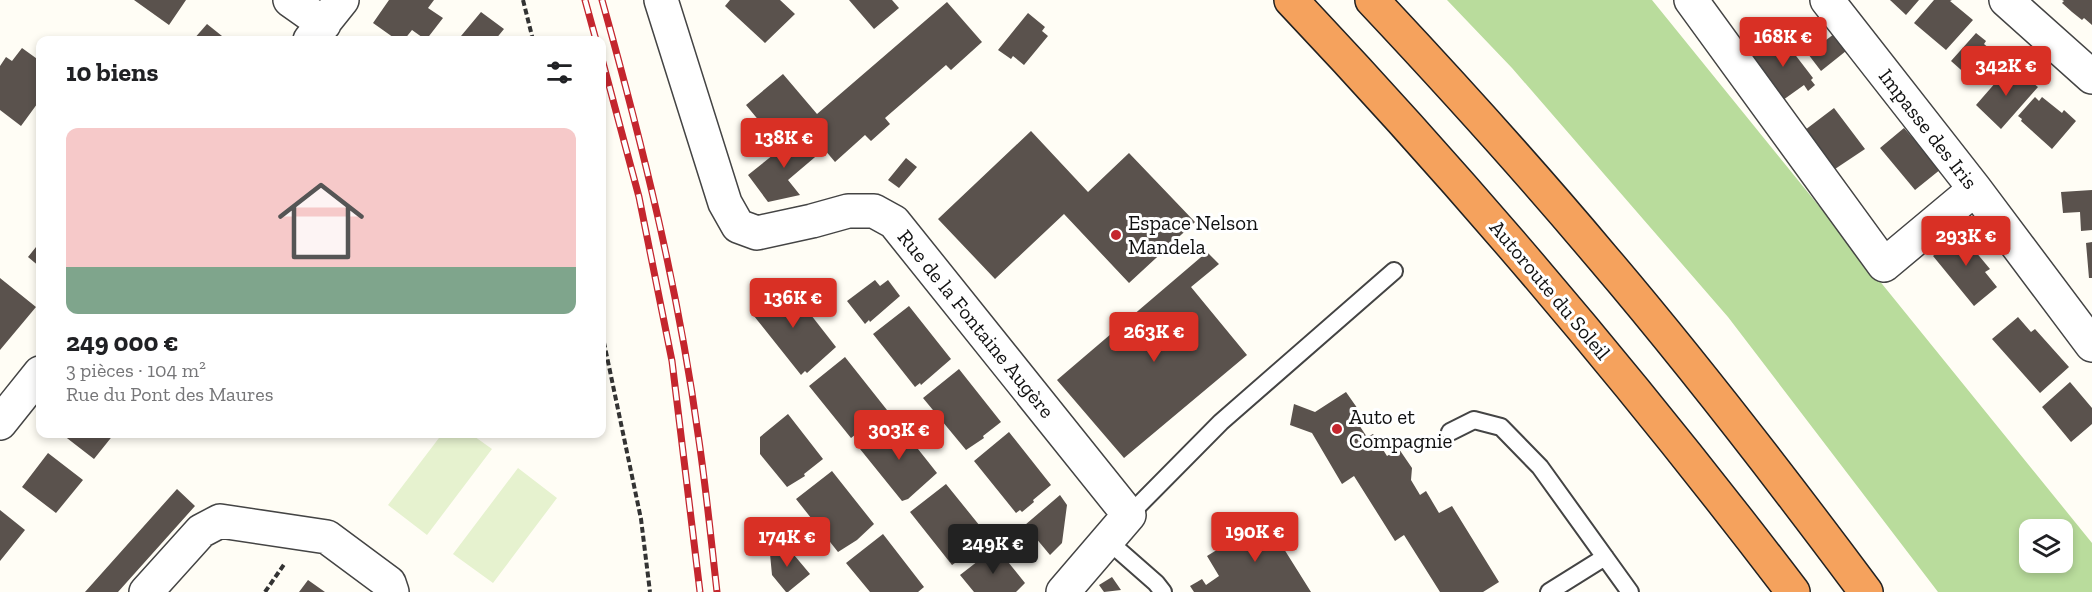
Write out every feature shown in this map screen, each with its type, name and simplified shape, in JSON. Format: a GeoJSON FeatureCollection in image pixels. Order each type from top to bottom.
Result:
{"type":"FeatureCollection","features":[{"type":"Feature","properties":{"kind":"highway","name":"Autoroute du Soleil"},"geometry":{"type":"LineString","coordinates":[[1291,0],[1367,80],[1552,289],[1706,478],[1793,592]]}},
{"type":"Feature","properties":{"kind":"highway"},"geometry":{"type":"LineString","coordinates":[[1372,0],[1450,84],[1603,257],[1775,471],[1866,592]]}},
{"type":"Feature","properties":{"kind":"street"},"geometry":{"type":"LineString","coordinates":[[290,0],[325,21]]}},
{"type":"Feature","properties":{"kind":"street","name":"Rue de la Fontaine Augère"},"geometry":{"type":"LineString","coordinates":[[661,0],[725,203],[738,226],[757,233],[812,221],[848,210],[874,211],[894,222],[1129,515]]}},
{"type":"Feature","properties":{"kind":"street"},"geometry":{"type":"LineString","coordinates":[[1691,0],[1884,265],[1975,189]]}},
{"type":"Feature","properties":{"kind":"street","name":"Impasse des Iris"},"geometry":{"type":"LineString","coordinates":[[1827,0],[1975,189],[2086,325]]}},
{"type":"Feature","properties":{"kind":"street"},"geometry":{"type":"LineString","coordinates":[[2006,0],[2092,77]]}},
{"type":"Feature","properties":{"kind":"street"},"geometry":{"type":"LineString","coordinates":[[0,423],[36,378]]}},
{"type":"Feature","properties":{"kind":"street"},"geometry":{"type":"LineString","coordinates":[[1063,592],[1129,515]]}},
{"type":"Feature","properties":{"kind":"street"},"geometry":{"type":"LineString","coordinates":[[146,592],[201,531],[220,521],[327,537],[389,583],[392,592]]}},
{"type":"Feature","properties":{"kind":"lane"},"geometry":{"type":"LineString","coordinates":[[1129,515],[1221,422],[1394,272]]}},
{"type":"Feature","properties":{"kind":"lane"},"geometry":{"type":"LineString","coordinates":[[1450,432],[1474,420],[1501,427],[1540,467],[1630,592]]}},
{"type":"Feature","properties":{"kind":"lane"},"geometry":{"type":"LineString","coordinates":[[1107,540],[1156,582],[1163,592]]}},
{"type":"Feature","properties":{"kind":"lane"},"geometry":{"type":"LineString","coordinates":[[1549,592],[1605,557]]}},
{"type":"Feature","properties":{"kind":"path"},"geometry":{"type":"LineString","coordinates":[[523,0],[532,36]]}},
{"type":"Feature","properties":{"kind":"path"},"geometry":{"type":"LineString","coordinates":[[606,352],[641,519],[650,592]]}},
{"type":"Feature","properties":{"kind":"green space"},"geometry":{"type":"Polygon","coordinates":[[[1447,0],[1652,0],[2073,519],[2019,519],[2019,573],[2073,573],[2073,520],[2092,543],[2092,592],[1938,592],[1728,317],[1512,68],[1447,0]]]}},
{"type":"Feature","properties":{"kind":"green space"},"geometry":{"type":"Polygon","coordinates":[[[439,438],[477,438],[492,449],[427,535],[388,505],[439,438]]]}},
{"type":"Feature","properties":{"kind":"green space"},"geometry":{"type":"Polygon","coordinates":[[[518,468],[557,498],[493,583],[453,554],[518,468]]]}},
{"type":"Feature","properties":{"kind":"building"},"geometry":{"type":"Polygon","coordinates":[[[134,0],[186,0],[169,25],[134,0]]]}},
{"type":"Feature","properties":{"kind":"building"},"geometry":{"type":"Polygon","coordinates":[[[389,0],[434,0],[428,8],[443,18],[429,36],[420,36],[412,30],[407,36],[391,36],[373,23],[389,0]]]}},
{"type":"Feature","properties":{"kind":"building"},"geometry":{"type":"Polygon","coordinates":[[[730,0],[780,0],[795,14],[765,43],[725,6],[730,0]]]}},
{"type":"Feature","properties":{"kind":"building"},"geometry":{"type":"Polygon","coordinates":[[[849,0],[892,0],[899,8],[874,29],[849,0]]]}},
{"type":"Feature","properties":{"kind":"building"},"geometry":{"type":"Polygon","coordinates":[[[1890,0],[1919,0],[1906,15],[1890,0]]]}},
{"type":"Feature","properties":{"kind":"building"},"geometry":{"type":"Polygon","coordinates":[[[1934,0],[1952,0],[1950,1],[1973,20],[1946,50],[1914,23],[1934,0]]]}},
{"type":"Feature","properties":{"kind":"building"},"geometry":{"type":"Polygon","coordinates":[[[2062,0],[2092,0],[2092,25],[2072,12],[2062,3],[2064,1],[2062,0]]]}},
{"type":"Feature","properties":{"kind":"building"},"geometry":{"type":"Polygon","coordinates":[[[947,2],[982,42],[951,70],[946,65],[885,118],[890,124],[871,141],[865,135],[835,162],[804,125],[792,136],[777,118],[765,128],[746,105],[783,74],[817,114],[947,2]]]}},
{"type":"Feature","properties":{"kind":"building"},"geometry":{"type":"Polygon","coordinates":[[[481,12],[504,29],[498,36],[461,36],[481,12]]]}},
{"type":"Feature","properties":{"kind":"building"},"geometry":{"type":"Polygon","coordinates":[[[1028,13],[1045,27],[1042,31],[1048,36],[1024,65],[1013,56],[1011,59],[998,50],[1028,13]]]}},
{"type":"Feature","properties":{"kind":"building"},"geometry":{"type":"Polygon","coordinates":[[[207,24],[222,36],[196,36],[207,24]]]}},
{"type":"Feature","properties":{"kind":"building"},"geometry":{"type":"Polygon","coordinates":[[[1843,27],[1856,43],[1821,71],[1808,54],[1843,27]]]}},
{"type":"Feature","properties":{"kind":"building"},"geometry":{"type":"Polygon","coordinates":[[[1976,33],[1986,41],[1984,44],[2001,58],[1978,85],[1951,61],[1976,33]]]}},
{"type":"Feature","properties":{"kind":"building"},"geometry":{"type":"Polygon","coordinates":[[[1780,35],[1813,78],[1811,80],[1815,85],[1808,91],[1804,85],[1783,100],[1751,57],[1780,35]]]}},
{"type":"Feature","properties":{"kind":"building"},"geometry":{"type":"Polygon","coordinates":[[[22,48],[36,58],[36,105],[21,126],[0,110],[0,66],[6,57],[12,61],[22,48]]]}},
{"type":"Feature","properties":{"kind":"building"},"geometry":{"type":"Polygon","coordinates":[[[2010,66],[2026,82],[2028,79],[2038,87],[2001,129],[1976,105],[2010,66]]]}},
{"type":"Feature","properties":{"kind":"building"},"geometry":{"type":"Polygon","coordinates":[[[2035,97],[2039,101],[2042,97],[2062,113],[2064,110],[2076,121],[2052,149],[2018,116],[2035,97]]]}},
{"type":"Feature","properties":{"kind":"building"},"geometry":{"type":"Polygon","coordinates":[[[1834,108],[1865,149],[1835,169],[1805,130],[1834,108]]]}},
{"type":"Feature","properties":{"kind":"building"},"geometry":{"type":"Polygon","coordinates":[[[1904,128],[1919,145],[1921,144],[1941,169],[1915,190],[1880,148],[1904,128]]]}},
{"type":"Feature","properties":{"kind":"building"},"geometry":{"type":"Polygon","coordinates":[[[803,131],[821,152],[788,180],[800,195],[768,202],[748,175],[803,131]]]}},
{"type":"Feature","properties":{"kind":"building"},"geometry":{"type":"Polygon","coordinates":[[[1031,131],[1088,192],[1129,153],[1195,222],[1129,283],[1064,214],[995,279],[938,219],[1031,131]]]}},
{"type":"Feature","properties":{"kind":"building"},"geometry":{"type":"Polygon","coordinates":[[[906,158],[917,167],[899,188],[888,180],[906,158]]]}},
{"type":"Feature","properties":{"kind":"building"},"geometry":{"type":"Polygon","coordinates":[[[2092,190],[2092,230],[2081,231],[2080,212],[2063,213],[2061,192],[2092,190]]]}},
{"type":"Feature","properties":{"kind":"building"},"geometry":{"type":"Polygon","coordinates":[[[1966,229],[1980,247],[1975,251],[1990,269],[1985,272],[1997,287],[1974,306],[1933,256],[1966,229]]]}},
{"type":"Feature","properties":{"kind":"building"},"geometry":{"type":"Polygon","coordinates":[[[2092,242],[2092,278],[2089,278],[2086,243],[2092,242]]]}},
{"type":"Feature","properties":{"kind":"building"},"geometry":{"type":"Polygon","coordinates":[[[36,247],[36,264],[28,257],[36,247]]]}},
{"type":"Feature","properties":{"kind":"building"},"geometry":{"type":"Polygon","coordinates":[[[1207,252],[1219,264],[1191,287],[1247,355],[1124,458],[1057,380],[1207,252]]]}},
{"type":"Feature","properties":{"kind":"building"},"geometry":{"type":"Polygon","coordinates":[[[0,278],[36,307],[0,350],[0,278]]]}},
{"type":"Feature","properties":{"kind":"building"},"geometry":{"type":"Polygon","coordinates":[[[875,280],[880,286],[888,280],[900,296],[865,324],[847,301],[875,280]]]}},
{"type":"Feature","properties":{"kind":"building"},"geometry":{"type":"Polygon","coordinates":[[[786,283],[836,347],[807,373],[805,371],[801,375],[750,311],[786,283]]]}},
{"type":"Feature","properties":{"kind":"building"},"geometry":{"type":"Polygon","coordinates":[[[909,306],[951,359],[921,385],[920,383],[915,387],[873,334],[909,306]]]}},
{"type":"Feature","properties":{"kind":"building"},"geometry":{"type":"Polygon","coordinates":[[[2018,317],[2031,332],[2035,329],[2069,367],[2040,393],[1992,339],[2018,317]]]}},
{"type":"Feature","properties":{"kind":"building"},"geometry":{"type":"Polygon","coordinates":[[[845,357],[887,410],[851,438],[809,386],[845,357]]]}},
{"type":"Feature","properties":{"kind":"building"},"geometry":{"type":"Polygon","coordinates":[[[959,369],[1001,422],[983,436],[984,438],[966,450],[923,398],[959,369]]]}},
{"type":"Feature","properties":{"kind":"building"},"geometry":{"type":"Polygon","coordinates":[[[2070,382],[2092,408],[2092,424],[2071,442],[2042,407],[2070,382]]]}},
{"type":"Feature","properties":{"kind":"building"},"geometry":{"type":"Polygon","coordinates":[[[1346,392],[1360,412],[1359,425],[1367,437],[1373,434],[1387,456],[1399,449],[1412,468],[1411,480],[1420,495],[1426,491],[1439,513],[1452,506],[1499,582],[1483,592],[1440,592],[1404,535],[1395,541],[1354,476],[1342,484],[1312,433],[1290,425],[1294,404],[1315,412],[1346,392]]]}},
{"type":"Feature","properties":{"kind":"building"},"geometry":{"type":"Polygon","coordinates":[[[788,414],[823,459],[804,474],[805,476],[787,487],[760,454],[760,437],[788,414]]]}},
{"type":"Feature","properties":{"kind":"building"},"geometry":{"type":"Polygon","coordinates":[[[895,420],[937,473],[908,499],[902,501],[860,449],[895,420]]]}},
{"type":"Feature","properties":{"kind":"building"},"geometry":{"type":"Polygon","coordinates":[[[1009,432],[1051,485],[1022,512],[1020,510],[1016,513],[974,461],[1009,432]]]}},
{"type":"Feature","properties":{"kind":"building"},"geometry":{"type":"Polygon","coordinates":[[[67,438],[111,438],[94,459],[67,438]]]}},
{"type":"Feature","properties":{"kind":"building"},"geometry":{"type":"Polygon","coordinates":[[[48,453],[83,480],[56,513],[22,487],[48,453]]]}},
{"type":"Feature","properties":{"kind":"building"},"geometry":{"type":"Polygon","coordinates":[[[832,471],[874,524],[857,540],[838,552],[796,499],[832,471]]]}},
{"type":"Feature","properties":{"kind":"building"},"geometry":{"type":"Polygon","coordinates":[[[946,484],[988,536],[952,565],[910,512],[946,484]]]}},
{"type":"Feature","properties":{"kind":"building"},"geometry":{"type":"Polygon","coordinates":[[[177,489],[195,506],[118,592],[85,592],[177,489]]]}},
{"type":"Feature","properties":{"kind":"building"},"geometry":{"type":"Polygon","coordinates":[[[1060,495],[1067,505],[1062,543],[1050,555],[1025,525],[1060,495]]]}},
{"type":"Feature","properties":{"kind":"building"},"geometry":{"type":"Polygon","coordinates":[[[0,510],[25,530],[0,561],[0,510]]]}},
{"type":"Feature","properties":{"kind":"building"},"geometry":{"type":"Polygon","coordinates":[[[1274,515],[1291,545],[1284,549],[1311,592],[1194,592],[1190,586],[1202,579],[1206,585],[1219,576],[1207,556],[1241,535],[1238,530],[1253,521],[1257,526],[1274,515]]]}},
{"type":"Feature","properties":{"kind":"building"},"geometry":{"type":"Polygon","coordinates":[[[883,534],[924,587],[918,592],[870,592],[846,563],[883,534]]]}},
{"type":"Feature","properties":{"kind":"building"},"geometry":{"type":"Polygon","coordinates":[[[784,543],[810,574],[788,592],[772,575],[770,554],[784,543]]]}},
{"type":"Feature","properties":{"kind":"building"},"geometry":{"type":"Polygon","coordinates":[[[996,547],[1025,583],[1016,592],[974,592],[960,575],[996,547]]]}},
{"type":"Feature","properties":{"kind":"building"},"geometry":{"type":"Polygon","coordinates":[[[1112,577],[1121,590],[1104,592],[1099,585],[1112,577]]]}},
{"type":"Feature","properties":{"kind":"building"},"geometry":{"type":"Polygon","coordinates":[[[308,580],[325,592],[299,592],[308,580]]]}},
{"type":"Feature","properties":{"kind":"railway"},"geometry":{"type":"LineString","coordinates":[[585,0],[595,36]]}},
{"type":"Feature","properties":{"kind":"railway"},"geometry":{"type":"LineString","coordinates":[[602,0],[645,161],[680,324],[701,454],[717,592]]}},
{"type":"Feature","properties":{"kind":"railway"},"geometry":{"type":"LineString","coordinates":[[606,74],[639,197],[672,361],[700,592]]}},
{"type":"Feature","properties":{"kind":"place","name":"Espace Nelson Mandela"},"geometry":{"type":"Point","coordinates":[1116,235]}},
{"type":"Feature","properties":{"kind":"place","name":"Auto et Compagnie"},"geometry":{"type":"Point","coordinates":[1337,429]}}]}
